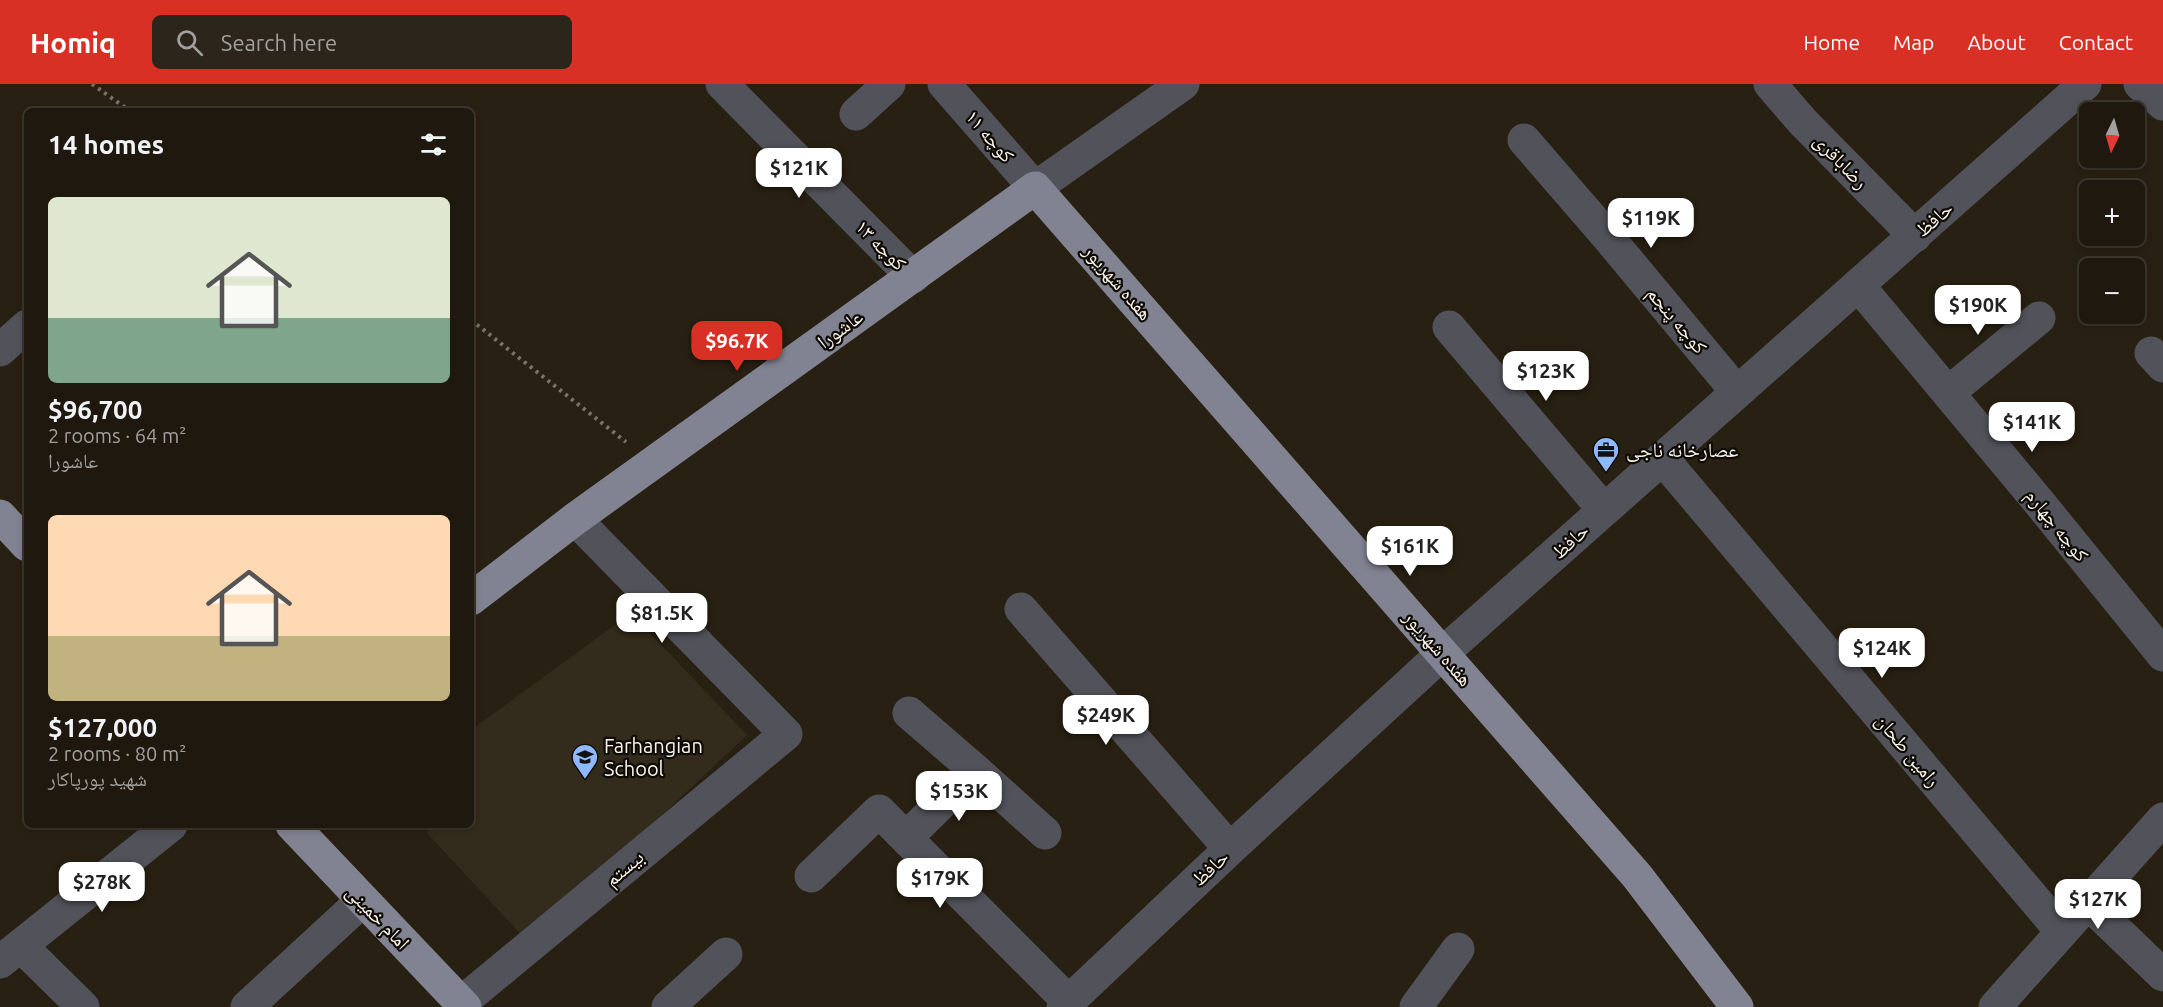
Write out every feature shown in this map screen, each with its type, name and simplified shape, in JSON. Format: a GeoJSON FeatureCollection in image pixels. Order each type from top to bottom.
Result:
{"type":"FeatureCollection","features":[{"type":"Feature","properties":{"kind":"main road","name":"عاشورا"},"geometry":{"type":"LineString","coordinates":[[474,597],[575,519],[1035,188]]}},
{"type":"Feature","properties":{"kind":"main road","name":"هفده شهریور"},"geometry":{"type":"LineString","coordinates":[[1035,188],[1637,876],[1737,1007]]}},
{"type":"Feature","properties":{"kind":"main road"},"geometry":{"type":"LineString","coordinates":[[0,516],[24,541]]}},
{"type":"Feature","properties":{"kind":"main road","name":"امام خمینی"},"geometry":{"type":"LineString","coordinates":[[295,828],[463,1005]]}},
{"type":"Feature","properties":{"kind":"street","name":"کوچه ۱۳"},"geometry":{"type":"LineString","coordinates":[[722,84],[913,277]]}},
{"type":"Feature","properties":{"kind":"street"},"geometry":{"type":"LineString","coordinates":[[856,114],[889,84]]}},
{"type":"Feature","properties":{"kind":"street","name":"کوچه ۱۱"},"geometry":{"type":"LineString","coordinates":[[944,84],[1035,188]]}},
{"type":"Feature","properties":{"kind":"street","name":"عاشورا"},"geometry":{"type":"LineString","coordinates":[[1035,188],[1183,84]]}},
{"type":"Feature","properties":{"kind":"street","name":"رضاباقری"},"geometry":{"type":"LineString","coordinates":[[1770,84],[1803,122],[1915,236]]}},
{"type":"Feature","properties":{"kind":"street","name":"حافظ"},"geometry":{"type":"LineString","coordinates":[[1066,1004],[1443,653],[2084,84]]}},
{"type":"Feature","properties":{"kind":"street"},"geometry":{"type":"LineString","coordinates":[[2140,84],[2163,104]]}},
{"type":"Feature","properties":{"kind":"street","name":"کوچه پنجم"},"geometry":{"type":"LineString","coordinates":[[1524,140],[1737,392]]}},
{"type":"Feature","properties":{"kind":"street","name":"کوچه چهارم"},"geometry":{"type":"LineString","coordinates":[[1858,285],[2163,655]]}},
{"type":"Feature","properties":{"kind":"street"},"geometry":{"type":"LineString","coordinates":[[1948,393],[2039,318]]}},
{"type":"Feature","properties":{"kind":"street"},"geometry":{"type":"LineString","coordinates":[[1449,327],[1604,510]]}},
{"type":"Feature","properties":{"kind":"street"},"geometry":{"type":"LineString","coordinates":[[0,350],[24,329]]}},
{"type":"Feature","properties":{"kind":"street","name":"رامین طحان"},"geometry":{"type":"LineString","coordinates":[[1662,458],[2062,932]]}},
{"type":"Feature","properties":{"kind":"street","name":"بیستم"},"geometry":{"type":"LineString","coordinates":[[463,1005],[786,734],[575,519]]}},
{"type":"Feature","properties":{"kind":"street"},"geometry":{"type":"LineString","coordinates":[[1021,609],[1230,849]]}},
{"type":"Feature","properties":{"kind":"street"},"geometry":{"type":"LineString","coordinates":[[909,713],[1045,833]]}},
{"type":"Feature","properties":{"kind":"street"},"geometry":{"type":"LineString","coordinates":[[906,838],[975,770]]}},
{"type":"Feature","properties":{"kind":"street"},"geometry":{"type":"LineString","coordinates":[[811,876],[879,811],[1066,1004]]}},
{"type":"Feature","properties":{"kind":"street"},"geometry":{"type":"LineString","coordinates":[[1995,1007],[2163,819]]}},
{"type":"Feature","properties":{"kind":"street"},"geometry":{"type":"LineString","coordinates":[[83,1007],[10,954],[167,828]]}},
{"type":"Feature","properties":{"kind":"street"},"geometry":{"type":"LineString","coordinates":[[247,1007],[362,901]]}},
{"type":"Feature","properties":{"kind":"street"},"geometry":{"type":"LineString","coordinates":[[2088,903],[2163,975]]}},
{"type":"Feature","properties":{"kind":"street"},"geometry":{"type":"LineString","coordinates":[[1416,1007],[1458,950]]}},
{"type":"Feature","properties":{"kind":"street"},"geometry":{"type":"LineString","coordinates":[[669,1007],[726,954]]}},
{"type":"Feature","properties":{"kind":"path"},"geometry":{"type":"LineString","coordinates":[[92,84],[126,108]]}},
{"type":"Feature","properties":{"kind":"path"},"geometry":{"type":"LineString","coordinates":[[474,322],[652,464]]}},
{"type":"Feature","properties":{"kind":"shaded area","name":"Farhangian School"},"geometry":{"type":"Polygon","coordinates":[[[631,613],[747,735],[528,942],[427,833],[428,828],[474,828],[474,728],[631,613]]]}},
{"type":"Feature","properties":{"kind":"place","name":"عصارخانه ناجی"},"geometry":{"type":"Point","coordinates":[1606,473]}},
{"type":"Feature","properties":{"kind":"place","name":"Farhangian School"},"geometry":{"type":"Point","coordinates":[585,780]}}]}
